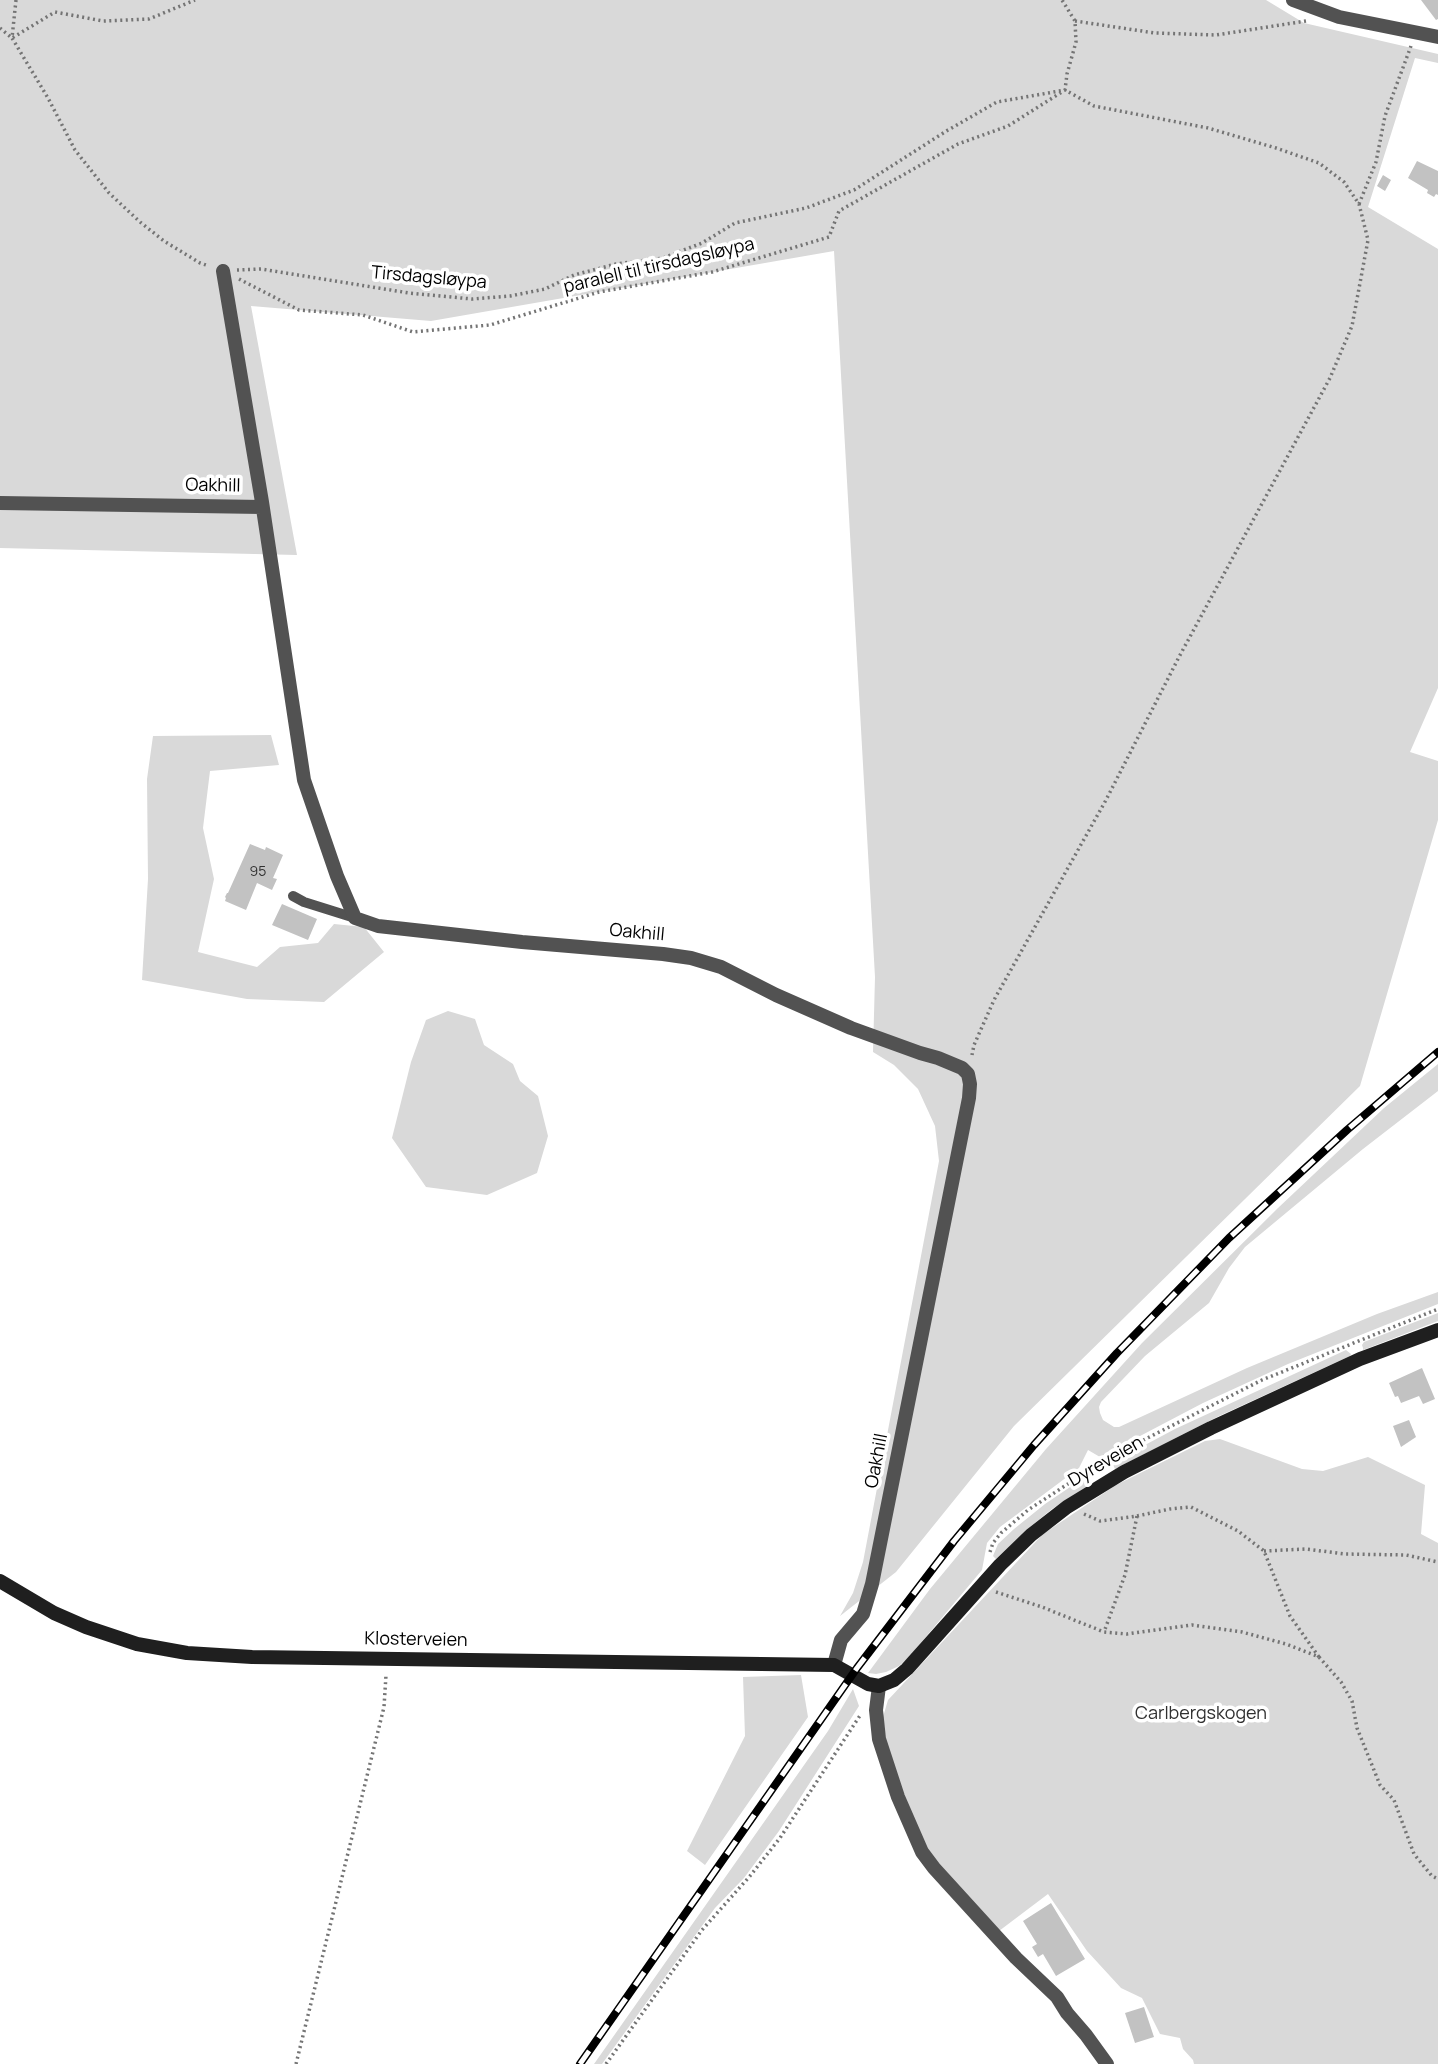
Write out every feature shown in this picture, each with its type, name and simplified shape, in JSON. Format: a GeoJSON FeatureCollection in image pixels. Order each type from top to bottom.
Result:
{"type":"FeatureCollection","features":[{"type":"Feature","properties":{"kind":"main road","name":"Dyreveien"},"geometry":{"type":"LineString","coordinates":[[879,1686],[894,1680],[907,1669],[980,1586],[1031,1535],[1067,1507],[1124,1472],[1211,1428],[1360,1359],[1438,1330]]}},
{"type":"Feature","properties":{"kind":"main road","name":"Klosterveien"},"geometry":{"type":"LineString","coordinates":[[0,1581],[54,1613],[86,1627],[137,1644],[187,1653],[839,1668]]}},
{"type":"Feature","properties":{"kind":"main road"},"geometry":{"type":"LineString","coordinates":[[839,1668],[868,1684],[879,1686]]}},
{"type":"Feature","properties":{"kind":"street"},"geometry":{"type":"LineString","coordinates":[[1293,0],[1339,16],[1438,37]]}},
{"type":"Feature","properties":{"kind":"street"},"geometry":{"type":"LineString","coordinates":[[223,271],[262,507]]}},
{"type":"Feature","properties":{"kind":"street","name":"Oakhill"},"geometry":{"type":"LineString","coordinates":[[0,503],[262,507],[304,780],[337,876],[355,918],[378,926],[691,958],[720,967],[851,1028],[962,1068],[968,1074],[970,1098],[872,1584],[863,1614],[841,1640],[839,1668]]}},
{"type":"Feature","properties":{"kind":"street"},"geometry":{"type":"LineString","coordinates":[[879,1686],[876,1710],[879,1739],[898,1797],[922,1852],[1016,1958],[1057,1997],[1107,2064]]}},
{"type":"Feature","properties":{"kind":"lane"},"geometry":{"type":"LineString","coordinates":[[293,896],[355,918]]}},
{"type":"Feature","properties":{"kind":"path"},"geometry":{"type":"LineString","coordinates":[[12,38],[16,0]]}},
{"type":"Feature","properties":{"kind":"path"},"geometry":{"type":"LineString","coordinates":[[12,38],[55,12],[103,21],[149,19],[195,0]]}},
{"type":"Feature","properties":{"kind":"path"},"geometry":{"type":"LineString","coordinates":[[968,1074],[974,1045],[993,1000],[1106,800],[1179,657],[1330,378],[1352,327],[1368,240],[1359,204],[1344,182],[1320,163],[1208,128],[1094,106],[1065,90],[1076,42],[1075,21],[1062,0]]}},
{"type":"Feature","properties":{"kind":"path"},"geometry":{"type":"LineString","coordinates":[[1075,21],[1155,33],[1216,35],[1311,21]]}},
{"type":"Feature","properties":{"kind":"path","name":"Tirsdagsløypa"},"geometry":{"type":"LineString","coordinates":[[0,28],[12,38],[75,150],[109,193],[164,241],[200,263],[223,271],[261,269],[409,293],[472,299],[510,296],[545,289],[574,275],[616,264],[663,258],[702,243],[734,223],[806,208],[853,190],[997,102],[1065,90]]}},
{"type":"Feature","properties":{"kind":"path"},"geometry":{"type":"LineString","coordinates":[[1359,204],[1376,162],[1385,116],[1416,32]]}},
{"type":"Feature","properties":{"kind":"path","name":"paralell til tirsdagsløypa"},"geometry":{"type":"LineString","coordinates":[[223,271],[299,310],[363,315],[413,332],[490,325],[599,292],[712,272],[829,237],[839,211],[958,144],[1008,126],[1065,90]]}},
{"type":"Feature","properties":{"kind":"path"},"geometry":{"type":"LineString","coordinates":[[1067,1507],[1100,1521],[1191,1507],[1238,1531],[1264,1551],[1290,1616],[1319,1657],[1341,1682],[1352,1701],[1363,1747],[1381,1785],[1394,1800],[1414,1854],[1432,1876],[1438,1879]]}},
{"type":"Feature","properties":{"kind":"path"},"geometry":{"type":"LineString","coordinates":[[1104,1632],[1125,1575],[1137,1516]]}},
{"type":"Feature","properties":{"kind":"path"},"geometry":{"type":"LineString","coordinates":[[1264,1551],[1306,1549],[1345,1554],[1406,1555],[1438,1562]]}},
{"type":"Feature","properties":{"kind":"path"},"geometry":{"type":"LineString","coordinates":[[980,1586],[1104,1632],[1127,1634],[1192,1625],[1242,1632],[1286,1644],[1319,1657]]}},
{"type":"Feature","properties":{"kind":"path"},"geometry":{"type":"LineString","coordinates":[[296,2064],[384,1707],[388,1659]]}},
{"type":"Feature","properties":{"kind":"path"},"geometry":{"type":"LineString","coordinates":[[606,2064],[702,1930],[780,1838],[879,1686]]}},
{"type":"Feature","properties":{"kind":"green space"},"geometry":{"type":"Polygon","coordinates":[[[0,0],[1266,0],[1304,23],[1438,54],[1438,63],[1415,58],[1368,207],[1438,249],[1438,688],[1410,752],[1438,761],[1438,820],[1360,1086],[1014,1426],[896,1572],[840,1616],[853,1593],[863,1562],[939,1161],[935,1126],[918,1089],[894,1065],[873,1052],[875,977],[834,251],[431,321],[251,306],[297,555],[0,548],[0,0]]]}},
{"type":"Feature","properties":{"kind":"green space"},"geometry":{"type":"Polygon","coordinates":[[[271,735],[279,765],[210,771],[203,828],[214,879],[198,952],[257,967],[280,947],[318,943],[334,924],[364,927],[384,952],[324,1002],[247,999],[142,980],[148,879],[147,779],[153,736],[271,735]]]}},
{"type":"Feature","properties":{"kind":"green space"},"geometry":{"type":"Polygon","coordinates":[[[448,1011],[475,1019],[484,1045],[513,1064],[520,1081],[538,1096],[548,1136],[537,1173],[487,1195],[426,1187],[392,1138],[411,1062],[426,1020],[448,1011]]]}},
{"type":"Feature","properties":{"kind":"green space"},"geometry":{"type":"Polygon","coordinates":[[[1438,1064],[1438,1091],[1245,1247],[1229,1268],[1209,1303],[1145,1356],[1101,1402],[1100,1413],[1103,1420],[1119,1427],[1247,1368],[1377,1314],[1438,1292],[1438,1304],[1288,1364],[1203,1403],[1100,1457],[1088,1450],[1079,1468],[1000,1527],[987,1543],[982,1570],[909,1657],[886,1672],[868,1673],[930,1589],[1046,1449],[1142,1343],[1278,1208],[1384,1108],[1438,1064]]]}},
{"type":"Feature","properties":{"kind":"green space"},"geometry":{"type":"Polygon","coordinates":[[[1438,1313],[1438,1321],[1363,1350],[1364,1342],[1438,1313]]]}},
{"type":"Feature","properties":{"kind":"green space"},"geometry":{"type":"Polygon","coordinates":[[[1346,1350],[1350,1356],[1219,1416],[1115,1469],[1112,1464],[1175,1429],[1346,1350]]]}},
{"type":"Feature","properties":{"kind":"green space","name":"Carlbergskogen"},"geometry":{"type":"Polygon","coordinates":[[[1220,1439],[1302,1469],[1323,1471],[1368,1457],[1425,1485],[1421,1534],[1438,1543],[1438,2064],[1194,2064],[1183,2049],[1180,2038],[1160,2034],[1142,1998],[1121,1988],[1087,1951],[1048,1894],[999,1931],[930,1856],[907,1805],[886,1741],[883,1717],[888,1700],[1043,1534],[1116,1485],[1205,1441],[1220,1439]]]}},
{"type":"Feature","properties":{"kind":"green space"},"geometry":{"type":"Polygon","coordinates":[[[1085,1477],[1090,1480],[1089,1485],[1052,1509],[996,1559],[993,1556],[998,1544],[1014,1529],[1085,1477]]]}},
{"type":"Feature","properties":{"kind":"green space"},"geometry":{"type":"Polygon","coordinates":[[[801,1675],[808,1717],[705,1865],[687,1851],[745,1736],[743,1677],[801,1675]]]}},
{"type":"Feature","properties":{"kind":"green space"},"geometry":{"type":"Polygon","coordinates":[[[853,1689],[859,1706],[779,1831],[744,1878],[715,1908],[602,2064],[594,2064],[828,1731],[853,1689]]]}},
{"type":"Feature","properties":{"kind":"building"},"geometry":{"type":"Polygon","coordinates":[[[1421,0],[1438,0],[1438,19],[1436,20],[1421,0]]]}},
{"type":"Feature","properties":{"kind":"building"},"geometry":{"type":"Polygon","coordinates":[[[1417,161],[1438,171],[1438,195],[1434,197],[1427,193],[1428,190],[1408,178],[1417,161]]]}},
{"type":"Feature","properties":{"kind":"building"},"geometry":{"type":"Polygon","coordinates":[[[1383,175],[1391,180],[1385,191],[1377,186],[1383,175]]]}},
{"type":"Feature","properties":{"kind":"building"},"geometry":{"type":"Polygon","coordinates":[[[250,844],[265,850],[266,847],[283,855],[273,878],[277,879],[272,890],[257,883],[246,910],[225,901],[225,897],[250,844]]]}},
{"type":"Feature","properties":{"kind":"building"},"geometry":{"type":"Polygon","coordinates":[[[282,904],[317,919],[308,940],[272,925],[282,904]]]}},
{"type":"Feature","properties":{"kind":"building"},"geometry":{"type":"Polygon","coordinates":[[[1422,1368],[1435,1399],[1423,1404],[1419,1396],[1401,1403],[1389,1383],[1422,1368]]]}},
{"type":"Feature","properties":{"kind":"building"},"geometry":{"type":"Polygon","coordinates":[[[1409,1420],[1416,1437],[1401,1447],[1393,1426],[1409,1420]]]}},
{"type":"Feature","properties":{"kind":"building"},"geometry":{"type":"Polygon","coordinates":[[[1051,1903],[1085,1959],[1056,1976],[1043,1954],[1038,1957],[1032,1947],[1037,1944],[1023,1921],[1051,1903]]]}},
{"type":"Feature","properties":{"kind":"building"},"geometry":{"type":"Polygon","coordinates":[[[1144,2007],[1154,2037],[1135,2043],[1125,2013],[1144,2007]]]}},
{"type":"Feature","properties":{"kind":"railway"},"geometry":{"type":"LineString","coordinates":[[580,2064],[857,1668],[954,1541],[1034,1445],[1117,1353],[1229,1238],[1347,1130],[1438,1052]]}}]}
